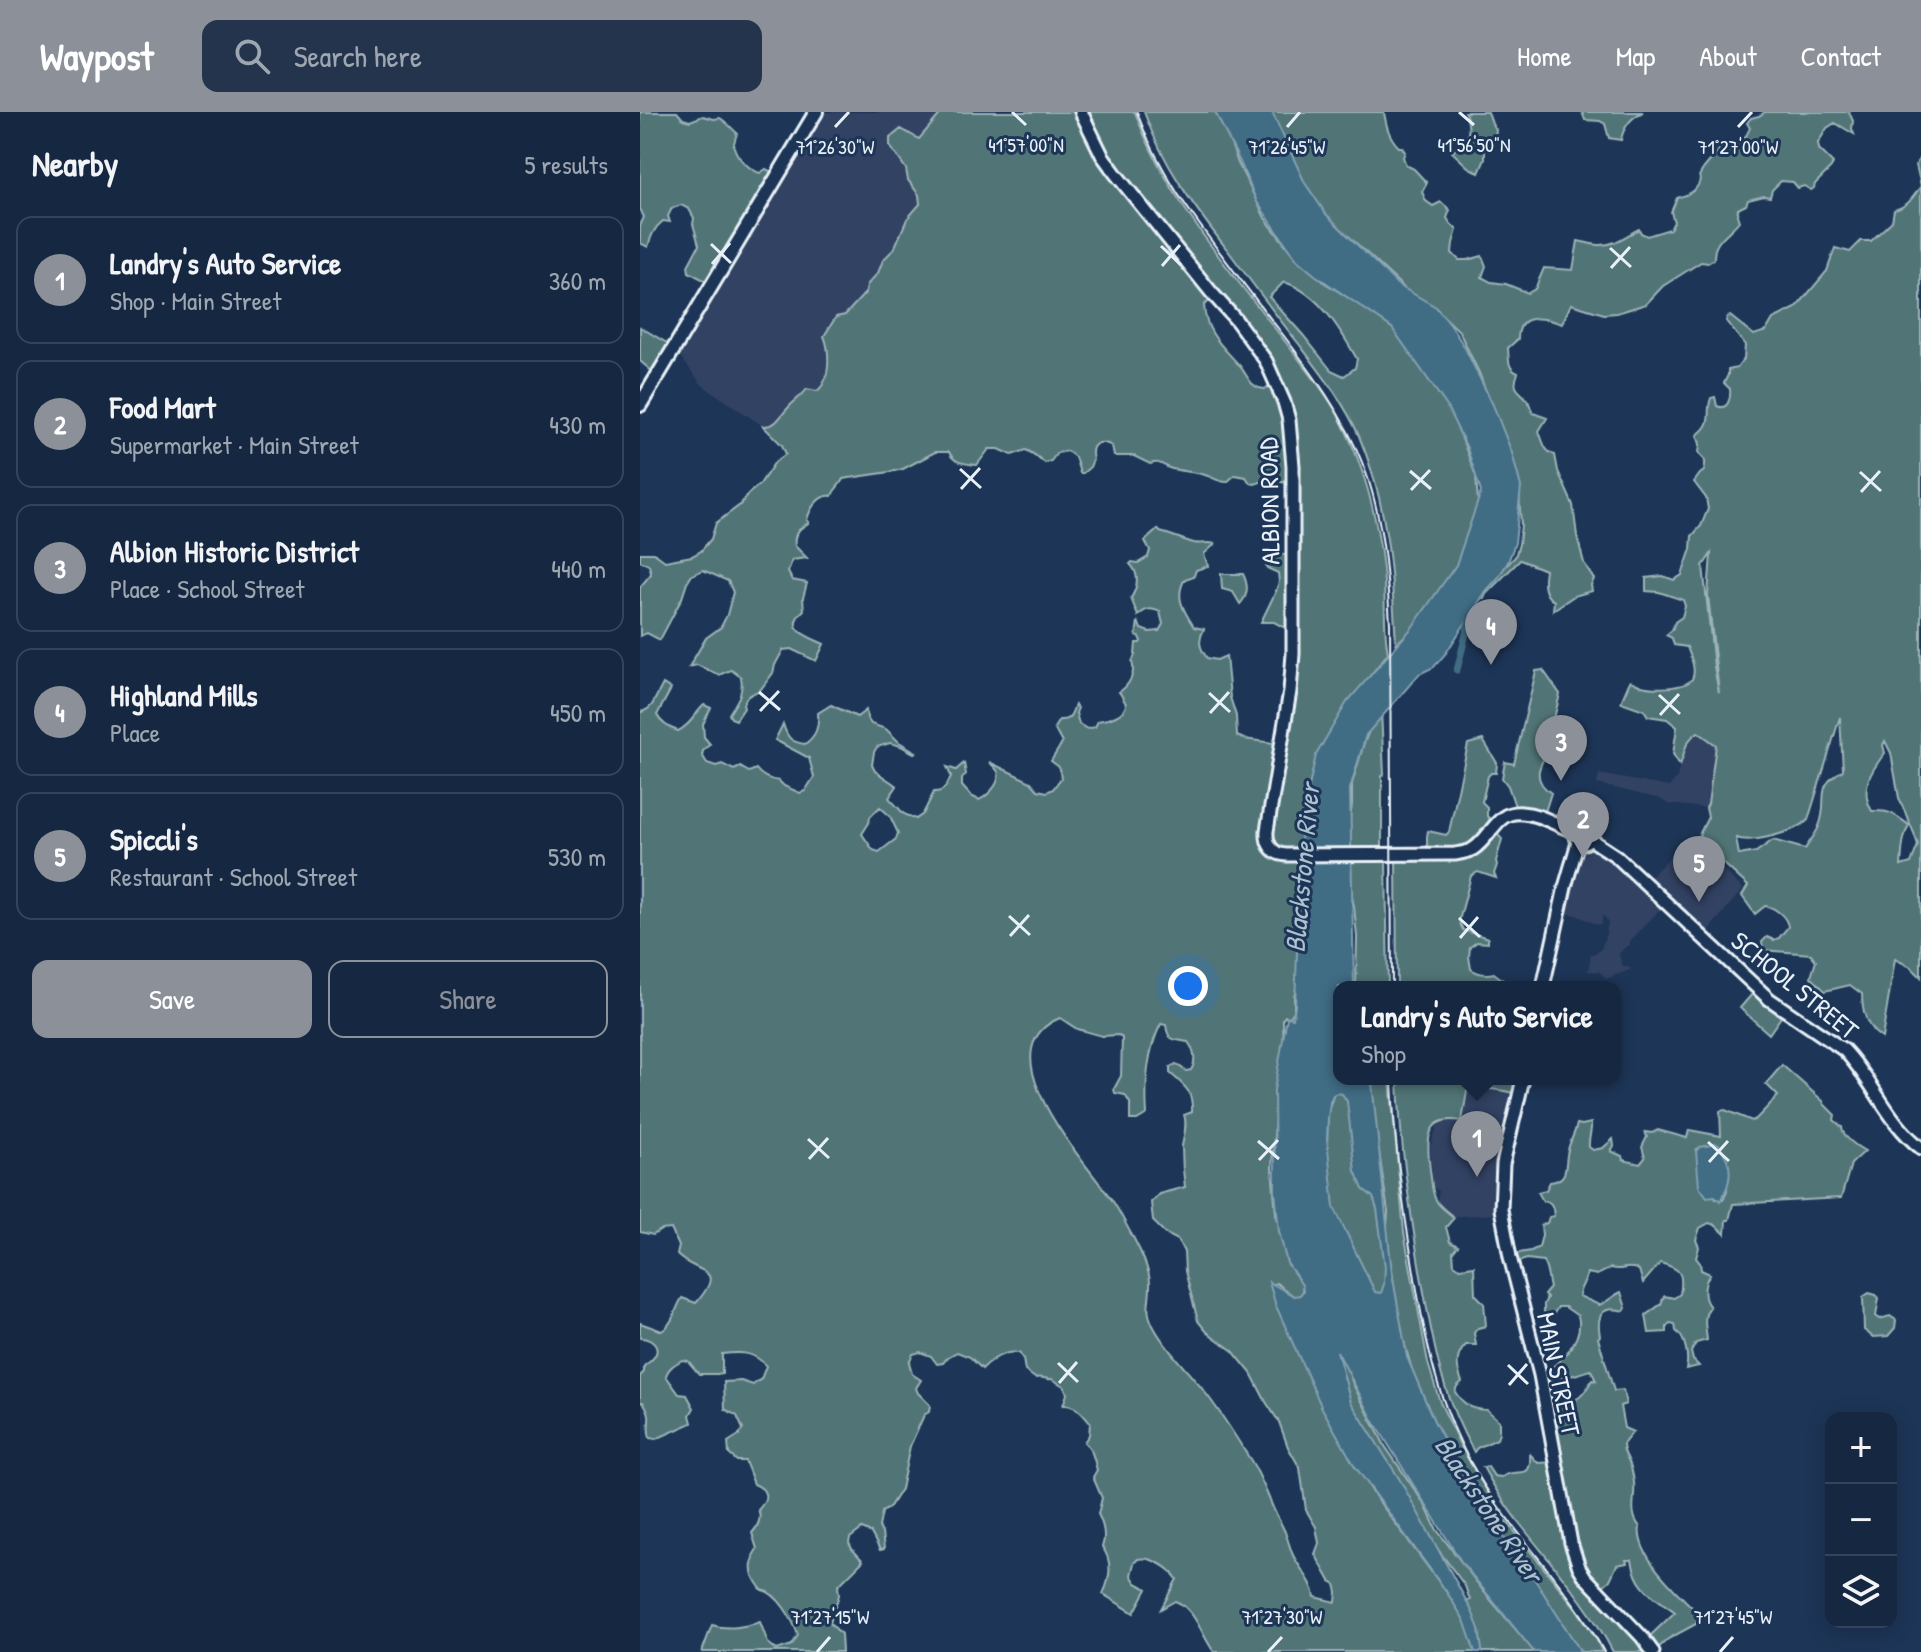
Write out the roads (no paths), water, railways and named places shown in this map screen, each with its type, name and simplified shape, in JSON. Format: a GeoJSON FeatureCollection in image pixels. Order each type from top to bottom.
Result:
{"type":"FeatureCollection","features":[{"type":"Feature","properties":{"kind":"main road"},"geometry":{"type":"LineString","coordinates":[[640,405],[816,112]]}},
{"type":"Feature","properties":{"kind":"street","name":"ALBION ROAD"},"geometry":{"type":"LineString","coordinates":[[1081,112],[1102,155],[1115,173],[1266,361],[1284,402],[1289,420],[1293,466],[1293,654],[1267,838],[1278,854],[1326,855]]}},
{"type":"Feature","properties":{"kind":"street","name":"SCHOOL STREET"},"geometry":{"type":"LineString","coordinates":[[1326,855],[1453,854],[1471,850],[1496,822],[1517,812],[1534,815],[1582,837],[1616,856],[1769,999],[1844,1050],[1905,1135],[1921,1148]]}},
{"type":"Feature","properties":{"kind":"street"},"geometry":{"type":"LineString","coordinates":[[1544,981],[1565,887],[1582,837]]}},
{"type":"Feature","properties":{"kind":"street","name":"MAIN STREET"},"geometry":{"type":"LineString","coordinates":[[1522,1085],[1503,1164],[1501,1209],[1540,1375],[1571,1543],[1585,1577],[1653,1652]]}},
{"type":"Feature","properties":{"kind":"water","name":"Blackstone River"},"geometry":{"type":"Polygon","coordinates":[[[1215,112],[1272,112],[1305,183],[1326,214],[1398,285],[1436,307],[1450,324],[1493,405],[1512,453],[1521,487],[1515,543],[1498,578],[1486,591],[1446,653],[1434,667],[1419,674],[1366,735],[1350,789],[1354,981],[1333,981],[1333,1085],[1372,1085],[1392,1273],[1407,1357],[1434,1421],[1477,1501],[1537,1583],[1581,1652],[1534,1652],[1462,1563],[1373,1420],[1337,1351],[1351,1402],[1400,1480],[1472,1611],[1482,1650],[1475,1652],[1464,1620],[1446,1591],[1354,1465],[1322,1408],[1276,1306],[1269,1282],[1294,1296],[1303,1291],[1287,1263],[1279,1231],[1275,1191],[1274,1090],[1287,1017],[1293,1018],[1295,1006],[1302,818],[1316,755],[1347,702],[1411,629],[1456,565],[1481,492],[1467,448],[1446,405],[1392,328],[1297,260],[1257,202],[1215,112]],[[1342,1094],[1333,1095],[1328,1118],[1327,1139],[1334,1207],[1375,1292],[1381,1293],[1385,1267],[1377,1209],[1373,1197],[1363,1189],[1355,1171],[1347,1101],[1342,1094]]]}},
{"type":"Feature","properties":{"kind":"water"},"geometry":{"type":"Polygon","coordinates":[[[1716,1144],[1727,1159],[1730,1170],[1720,1201],[1715,1196],[1707,1197],[1699,1186],[1696,1151],[1700,1147],[1716,1144]]]}},
{"type":"Feature","properties":{"kind":"waterway"},"geometry":{"type":"LineString","coordinates":[[1457,670],[1473,606]]}},
{"type":"Feature","properties":{"kind":"railway"},"geometry":{"type":"LineString","coordinates":[[1137,112],[1155,154],[1178,194],[1337,411],[1364,467],[1376,506],[1390,624],[1392,981]]}},
{"type":"Feature","properties":{"kind":"railway"},"geometry":{"type":"LineString","coordinates":[[1392,1085],[1399,1170],[1417,1288],[1427,1343],[1452,1423],[1492,1497],[1575,1605],[1604,1652]]}},
{"type":"Feature","properties":{"kind":"place","name":"Highland Mills"},"geometry":{"type":"Point","coordinates":[1491,665]}},
{"type":"Feature","properties":{"kind":"place","name":"Albion Historic District"},"geometry":{"type":"Point","coordinates":[1561,781]}},
{"type":"Feature","properties":{"kind":"place","name":"Food Mart"},"geometry":{"type":"Point","coordinates":[1583,858]}},
{"type":"Feature","properties":{"kind":"place","name":"Spiccli's"},"geometry":{"type":"Point","coordinates":[1699,902]}},
{"type":"Feature","properties":{"kind":"place","name":"Landry's Auto Service"},"geometry":{"type":"Point","coordinates":[1477,1177]}}]}
